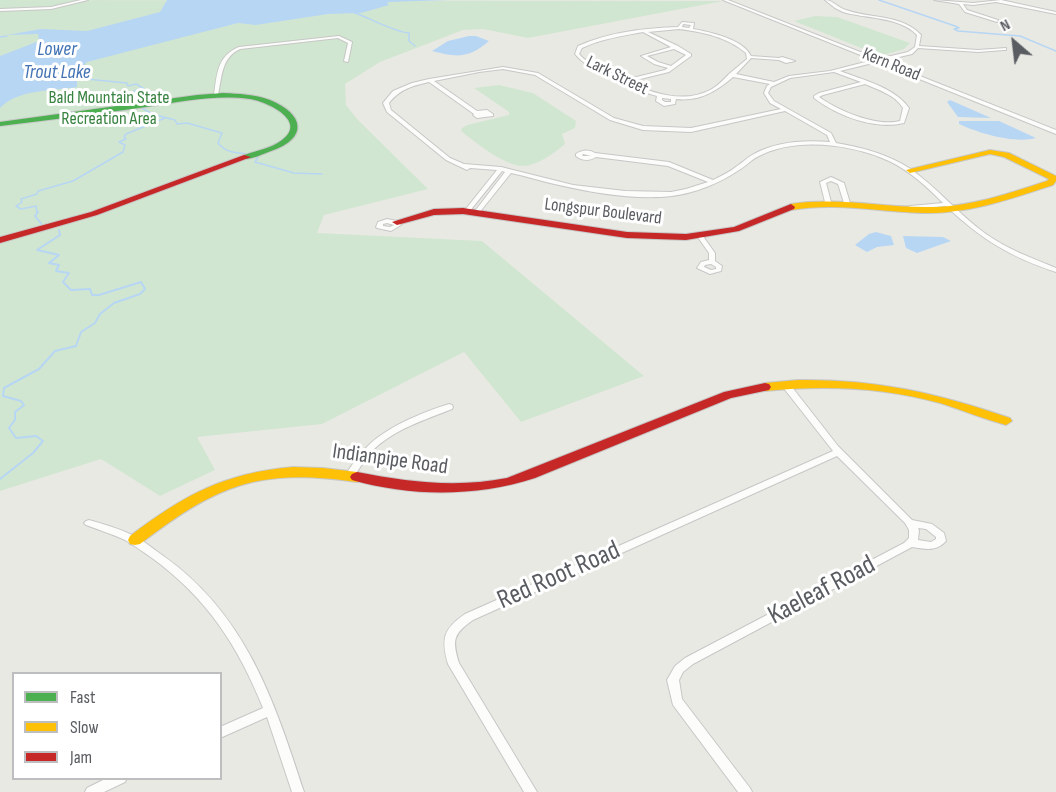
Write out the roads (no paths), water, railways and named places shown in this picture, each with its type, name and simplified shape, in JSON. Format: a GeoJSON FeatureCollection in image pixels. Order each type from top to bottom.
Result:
{"type":"FeatureCollection","features":[{"type":"Feature","properties":{"kind":"street"},"geometry":{"type":"LineString","coordinates":[[0,10],[47,8],[86,0]]}},
{"type":"Feature","properties":{"kind":"street","name":"Kern Road"},"geometry":{"type":"LineString","coordinates":[[725,0],[1056,132]]}},
{"type":"Feature","properties":{"kind":"street"},"geometry":{"type":"LineString","coordinates":[[827,0],[846,12],[889,20],[913,29],[919,35],[917,47]]}},
{"type":"Feature","properties":{"kind":"street"},"geometry":{"type":"LineString","coordinates":[[936,0],[961,4],[998,1],[1056,13]]}},
{"type":"Feature","properties":{"kind":"street"},"geometry":{"type":"LineString","coordinates":[[961,4],[966,11],[997,21]]}},
{"type":"Feature","properties":{"kind":"street","name":"Lark Street"},"geometry":{"type":"LineString","coordinates":[[679,28],[709,33],[740,47],[750,57],[709,92],[674,97],[674,102],[664,104],[660,102],[660,96],[639,91],[580,59],[577,50],[592,42],[679,28]]}},
{"type":"Feature","properties":{"kind":"street"},"geometry":{"type":"LineString","coordinates":[[623,82],[660,74],[689,55],[644,32]]}},
{"type":"Feature","properties":{"kind":"street"},"geometry":{"type":"LineString","coordinates":[[216,95],[223,59],[239,48],[339,37],[350,42],[346,61]]}},
{"type":"Feature","properties":{"kind":"street"},"geometry":{"type":"LineString","coordinates":[[672,68],[643,56],[676,47]]}},
{"type":"Feature","properties":{"kind":"street"},"geometry":{"type":"LineString","coordinates":[[834,145],[829,134],[782,109],[767,95],[766,90],[772,84],[789,77],[876,63],[879,60],[910,52],[917,47],[984,51],[1004,49]]}},
{"type":"Feature","properties":{"kind":"street"},"geometry":{"type":"LineString","coordinates":[[750,57],[780,59]]}},
{"type":"Feature","properties":{"kind":"street"},"geometry":{"type":"LineString","coordinates":[[782,109],[698,129],[656,130],[615,120],[539,75],[524,70],[490,69],[429,81],[395,92],[388,98],[387,107],[448,159],[465,166],[544,180],[655,195],[681,192],[712,182],[733,172],[754,156],[770,149],[798,144],[825,144],[876,154],[910,170],[988,239],[1056,270]]}},
{"type":"Feature","properties":{"kind":"street"},"geometry":{"type":"LineString","coordinates":[[835,71],[864,83],[903,102],[906,108],[902,122],[889,125],[866,120],[816,97],[864,83]]}},
{"type":"Feature","properties":{"kind":"street"},"geometry":{"type":"LineString","coordinates":[[730,76],[772,84]]}},
{"type":"Feature","properties":{"kind":"street"},"geometry":{"type":"LineString","coordinates":[[429,81],[477,113]]}},
{"type":"Feature","properties":{"kind":"street"},"geometry":{"type":"LineString","coordinates":[[0,124],[216,95],[242,96],[275,104],[287,112],[294,123],[292,136],[284,143],[78,221],[0,240]]}},
{"type":"Feature","properties":{"kind":"street"},"geometry":{"type":"LineString","coordinates":[[823,131],[821,134],[825,144]]}},
{"type":"Feature","properties":{"kind":"street","name":"Longspur Boulevard"},"geometry":{"type":"LineString","coordinates":[[397,222],[434,212],[472,212],[636,236],[700,236],[744,227],[796,206],[828,202],[924,210],[987,204],[1050,183],[1054,178],[994,153],[910,170]]}},
{"type":"Feature","properties":{"kind":"street"},"geometry":{"type":"LineString","coordinates":[[594,155],[669,164],[712,182]]}},
{"type":"Feature","properties":{"kind":"street"},"geometry":{"type":"LineString","coordinates":[[472,212],[504,172]]}},
{"type":"Feature","properties":{"kind":"street"},"geometry":{"type":"LineString","coordinates":[[828,202],[823,182],[831,179],[841,183],[847,203]]}},
{"type":"Feature","properties":{"kind":"street"},"geometry":{"type":"LineString","coordinates":[[700,236],[712,253],[712,262]]}},
{"type":"Feature","properties":{"kind":"street","name":"Indianpipe Road"},"geometry":{"type":"LineString","coordinates":[[135,540],[177,507],[228,481],[268,471],[297,469],[439,491],[501,485],[728,395],[761,386],[831,380],[880,384],[947,399],[1006,421]]}},
{"type":"Feature","properties":{"kind":"street"},"geometry":{"type":"LineString","coordinates":[[784,384],[838,452],[910,523],[914,530],[914,538],[910,543]]}},
{"type":"Feature","properties":{"kind":"street"},"geometry":{"type":"LineString","coordinates":[[350,476],[366,450],[380,437],[449,407]]}},
{"type":"Feature","properties":{"kind":"street","name":"Red Root Road"},"geometry":{"type":"LineString","coordinates":[[531,792],[454,664],[449,647],[449,636],[454,626],[561,574],[838,452]]}},
{"type":"Feature","properties":{"kind":"street"},"geometry":{"type":"LineString","coordinates":[[89,523],[135,540],[174,570],[208,601],[243,648],[271,710],[298,792]]}},
{"type":"Feature","properties":{"kind":"street"},"geometry":{"type":"LineString","coordinates":[[910,523],[929,526],[941,536],[941,541],[932,546],[910,543]]}},
{"type":"Feature","properties":{"kind":"street","name":"Kaeleaf Road"},"geometry":{"type":"LineString","coordinates":[[746,792],[677,701],[673,680],[679,669],[689,661],[910,543]]}},
{"type":"Feature","properties":{"kind":"street"},"geometry":{"type":"LineString","coordinates":[[222,732],[271,710]]}},
{"type":"Feature","properties":{"kind":"street"},"geometry":{"type":"LineString","coordinates":[[91,792],[117,780]]}},
{"type":"Feature","properties":{"kind":"water","name":"Lower Trout Lake"},"geometry":{"type":"Polygon","coordinates":[[[167,0],[449,0],[389,2],[387,3],[389,5],[361,13],[328,14],[256,25],[238,23],[87,62],[85,64],[86,79],[77,80],[77,87],[26,94],[16,97],[0,108],[0,56],[39,41],[38,34],[7,35],[41,29],[87,31],[160,12],[167,0]]]}},
{"type":"Feature","properties":{"kind":"water"},"geometry":{"type":"Polygon","coordinates":[[[469,36],[489,41],[476,51],[463,55],[432,51],[448,41],[469,36]]]}},
{"type":"Feature","properties":{"kind":"water"},"geometry":{"type":"Polygon","coordinates":[[[950,100],[991,118],[958,117],[947,102],[950,100]]]}},
{"type":"Feature","properties":{"kind":"water"},"geometry":{"type":"Polygon","coordinates":[[[959,121],[999,121],[1036,138],[1018,140],[997,137],[959,124],[959,121]]]}},
{"type":"Feature","properties":{"kind":"water"},"geometry":{"type":"Polygon","coordinates":[[[876,232],[891,236],[894,245],[877,247],[867,252],[855,245],[869,234],[876,232]]]}},
{"type":"Feature","properties":{"kind":"water"},"geometry":{"type":"Polygon","coordinates":[[[903,236],[943,237],[951,241],[917,253],[906,248],[903,236]]]}},
{"type":"Feature","properties":{"kind":"waterway"},"geometry":{"type":"LineString","coordinates":[[879,0],[955,26],[959,28],[954,29],[958,31],[1020,36],[1056,51]]}},
{"type":"Feature","properties":{"kind":"waterway"},"geometry":{"type":"LineString","coordinates":[[355,13],[409,33],[409,41],[415,46]]}},
{"type":"Feature","properties":{"kind":"waterway"},"geometry":{"type":"LineString","coordinates":[[0,37],[7,36]]}},
{"type":"Feature","properties":{"kind":"waterway"},"geometry":{"type":"LineString","coordinates":[[86,79],[127,83],[128,86],[136,84],[143,88],[134,91],[142,94],[136,97],[142,103],[142,108],[152,114],[175,120],[177,124],[187,123],[222,133],[218,143],[221,146],[232,152],[249,154]]}},
{"type":"Feature","properties":{"kind":"waterway"},"geometry":{"type":"LineString","coordinates":[[37,213],[36,206],[21,209],[16,206],[22,202],[21,199],[37,194],[38,191],[73,181],[123,152],[125,145],[119,142],[126,139],[124,137],[126,134],[165,118]]}},
{"type":"Feature","properties":{"kind":"waterway"},"geometry":{"type":"LineString","coordinates":[[255,155],[258,157],[255,162],[294,173],[322,174]]}},
{"type":"Feature","properties":{"kind":"waterway"},"geometry":{"type":"LineString","coordinates":[[38,212],[35,216],[43,226]]}},
{"type":"Feature","properties":{"kind":"waterway"},"geometry":{"type":"LineString","coordinates":[[0,479],[33,453],[43,441],[36,436],[16,438],[9,428],[15,420],[15,412],[24,405],[21,401],[3,396],[4,388],[39,369],[55,351],[76,346],[81,332],[95,323],[100,314],[114,303],[140,294],[145,289],[141,282],[99,295],[92,295],[90,289],[71,290],[63,282],[69,273],[56,271],[59,265],[49,263],[59,255],[37,250],[60,235],[59,230]]}},
{"type":"Feature","properties":{"kind":"park label","name":"Bald Mountain State Recreation Area"},"geometry":{"type":"Point","coordinates":[109,108]}}]}
